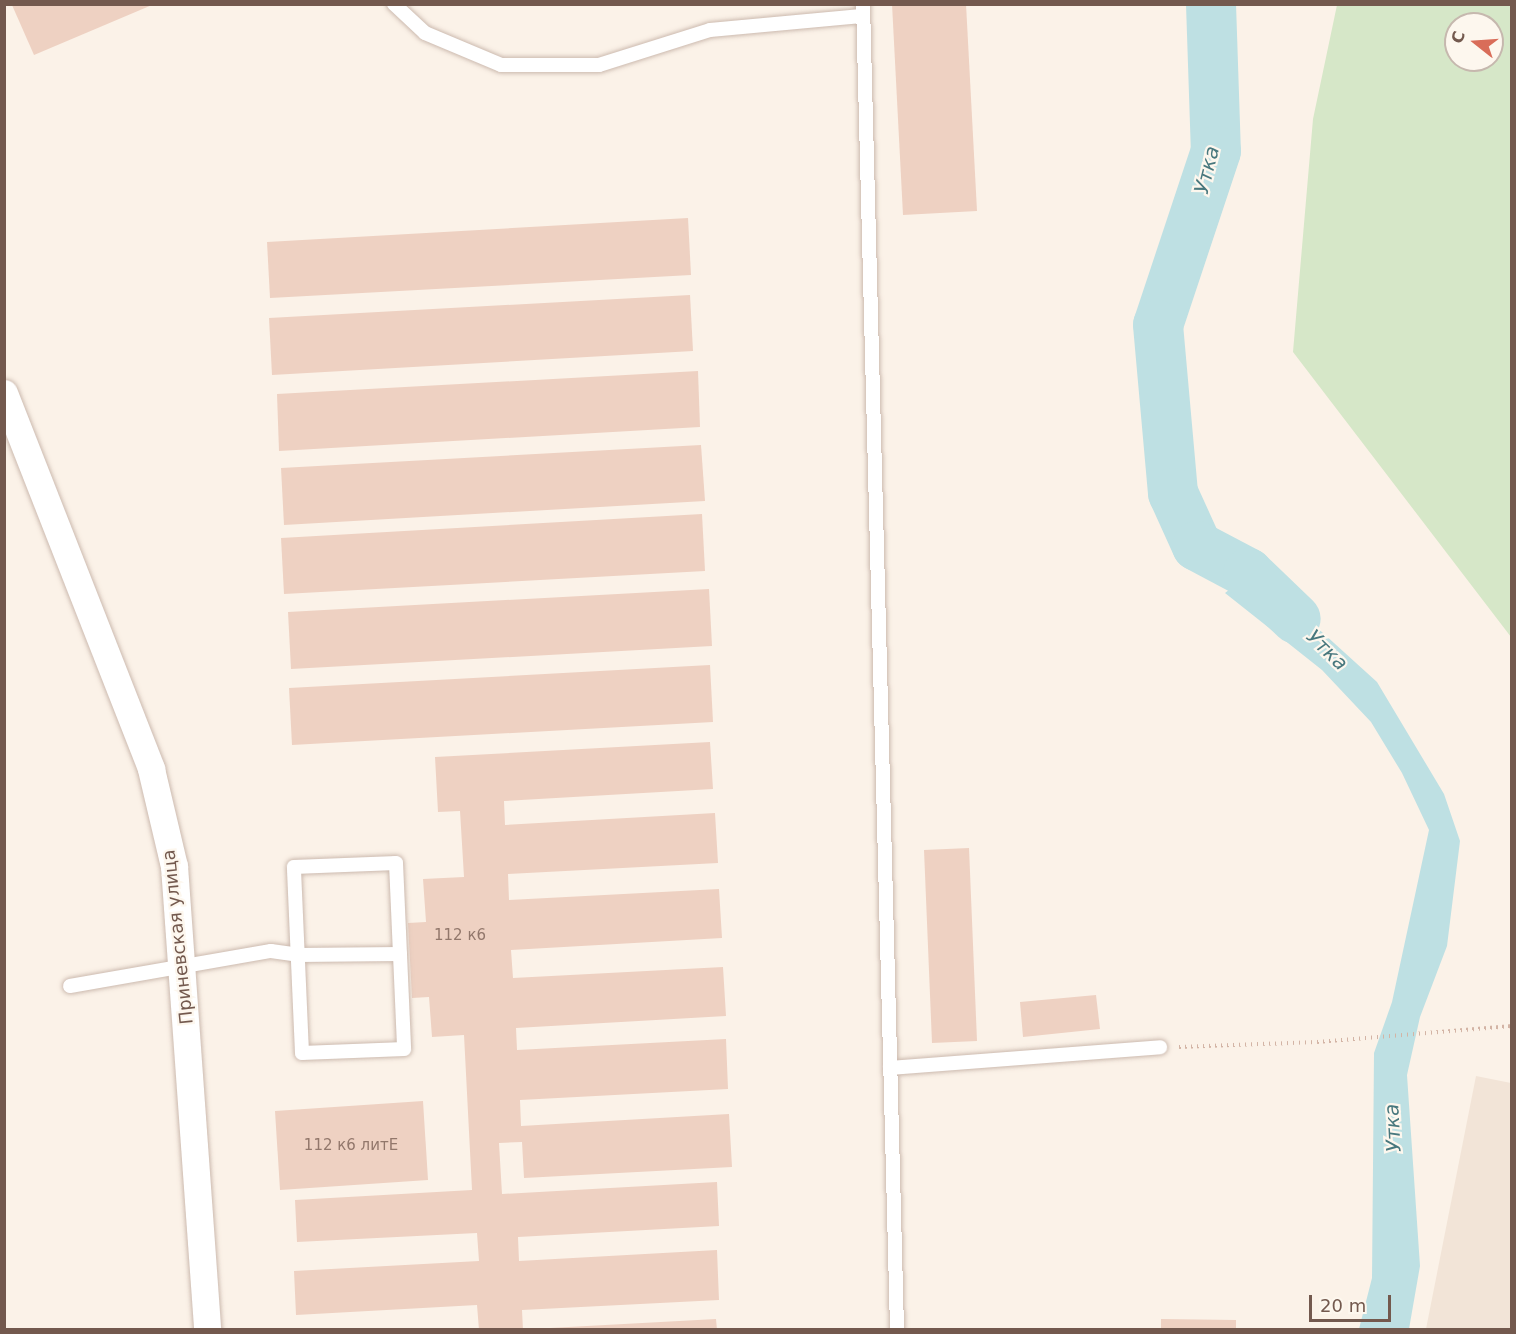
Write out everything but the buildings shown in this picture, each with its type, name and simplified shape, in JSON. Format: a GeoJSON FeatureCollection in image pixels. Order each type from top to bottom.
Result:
{"type":"FeatureCollection","features":[{"type":"Feature","properties":{"kind":"street","name":"Приневская улица"},"geometry":{"type":"LineString","coordinates":[[4,393],[151,769],[174,866],[183,966],[207,1329]]}},
{"type":"Feature","properties":{"kind":"lane"},"geometry":{"type":"LineString","coordinates":[[393,4],[426,33],[501,64],[599,65],[710,30],[862,10],[897,1329]]}},
{"type":"Feature","properties":{"kind":"lane"},"geometry":{"type":"LineString","coordinates":[[396,863],[400,954],[404,1049],[302,1053],[294,867],[396,863]]}},
{"type":"Feature","properties":{"kind":"lane"},"geometry":{"type":"LineString","coordinates":[[70,986],[271,951],[298,955],[400,954]]}},
{"type":"Feature","properties":{"kind":"lane"},"geometry":{"type":"LineString","coordinates":[[890,1068],[1160,1047]]}},
{"type":"Feature","properties":{"kind":"path"},"geometry":{"type":"LineString","coordinates":[[1160,1047],[1369,1038],[1512,1026]]}},
{"type":"Feature","properties":{"kind":"shaded area"},"geometry":{"type":"Polygon","coordinates":[[[1476,1076],[1511,1083],[1511,1329],[1426,1329],[1476,1076]]]}},
{"type":"Feature","properties":{"kind":"green space"},"geometry":{"type":"Polygon","coordinates":[[[1337,5],[1511,5],[1511,637],[1293,352],[1313,119],[1337,5]]]}},
{"type":"Feature","properties":{"kind":"water"},"geometry":{"type":"Polygon","coordinates":[[[1260,566],[1302,614],[1377,682],[1444,794],[1460,841],[1447,946],[1420,1017],[1407,1075],[1420,1266],[1409,1329],[1359,1329],[1372,1278],[1374,1053],[1392,1002],[1429,830],[1402,773],[1371,722],[1322,670],[1225,593],[1260,566]]]}},
{"type":"Feature","properties":{"kind":"waterway","name":"Утка"},"geometry":{"type":"LineString","coordinates":[[1211,4],[1216,151],[1158,325],[1173,493],[1197,546],[1248,573],[1296,619]]}}]}
